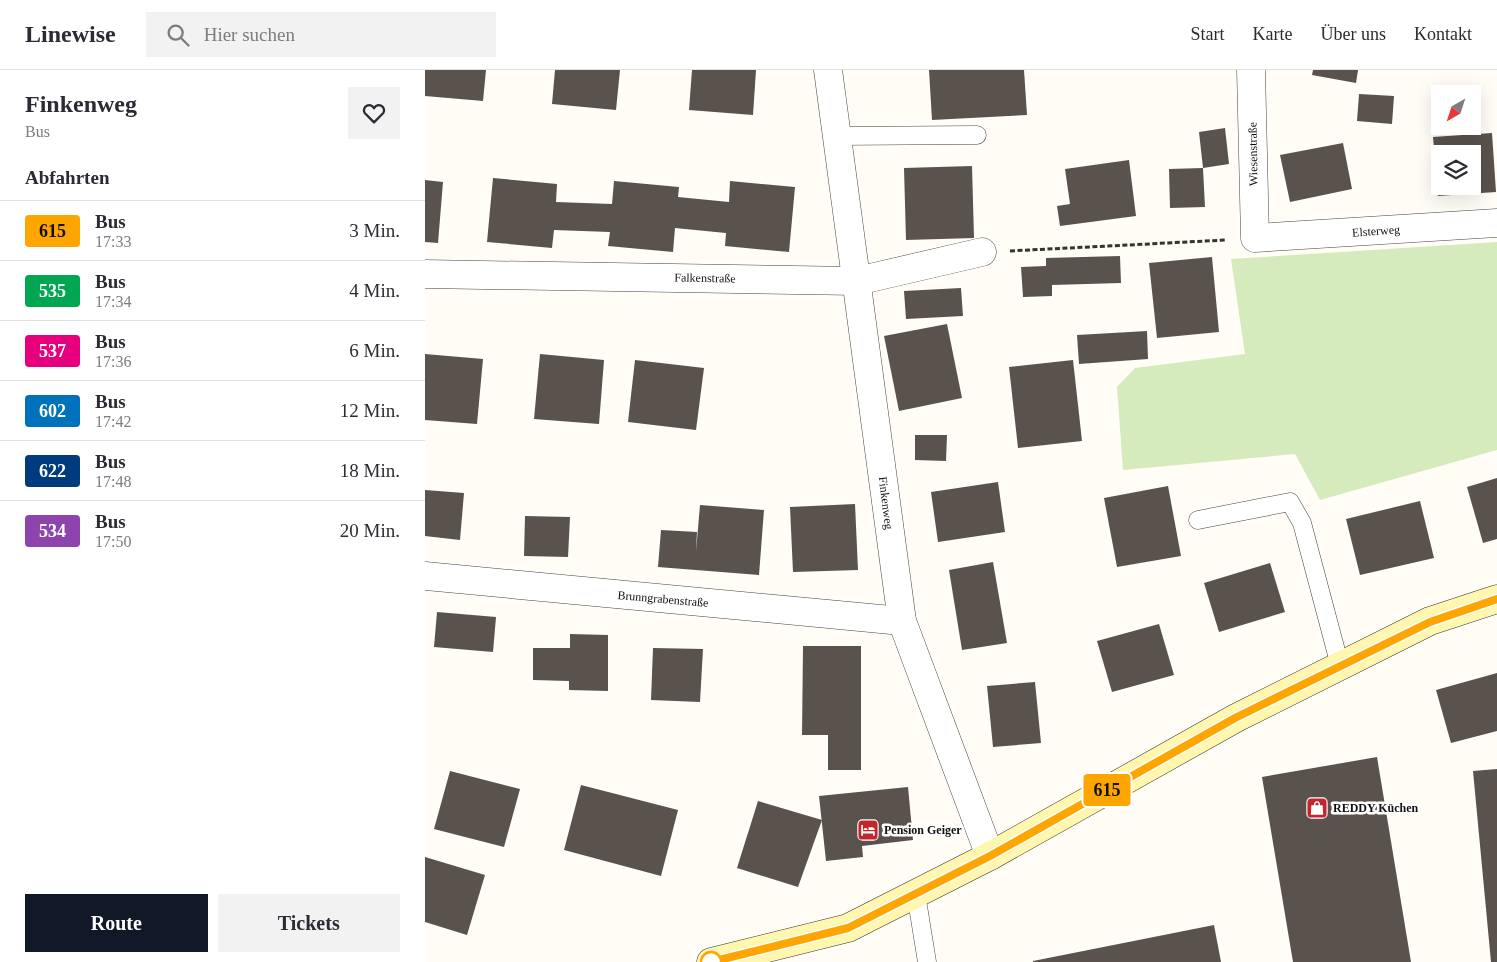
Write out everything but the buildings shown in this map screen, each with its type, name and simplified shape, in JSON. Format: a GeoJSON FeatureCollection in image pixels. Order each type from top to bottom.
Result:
{"type":"FeatureCollection","features":[{"type":"Feature","properties":{"kind":"street","name":"Finkenweg"},"geometry":{"type":"LineString","coordinates":[[828,70],[902,622],[990,856]]}},
{"type":"Feature","properties":{"kind":"street","name":"Wiesenstraße"},"geometry":{"type":"LineString","coordinates":[[1251,70],[1255,238]]}},
{"type":"Feature","properties":{"kind":"street","name":"Elsterweg"},"geometry":{"type":"LineString","coordinates":[[1255,238],[1497,223]]}},
{"type":"Feature","properties":{"kind":"street","name":"Falkenstraße"},"geometry":{"type":"LineString","coordinates":[[425,274],[857,281],[982,252]]}},
{"type":"Feature","properties":{"kind":"street","name":"Brunngrabenstraße"},"geometry":{"type":"LineString","coordinates":[[425,576],[902,622]]}},
{"type":"Feature","properties":{"kind":"street"},"geometry":{"type":"LineString","coordinates":[[711,962],[848,928],[990,856],[1235,718],[1430,622],[1497,599]]}},
{"type":"Feature","properties":{"kind":"lane"},"geometry":{"type":"LineString","coordinates":[[837,136],[977,135]]}},
{"type":"Feature","properties":{"kind":"lane"},"geometry":{"type":"LineString","coordinates":[[1198,520],[1290,502],[1302,523],[1340,666]]}},
{"type":"Feature","properties":{"kind":"lane"},"geometry":{"type":"LineString","coordinates":[[915,894],[927,962]]}},
{"type":"Feature","properties":{"kind":"path"},"geometry":{"type":"LineString","coordinates":[[982,252],[1255,238]]}},
{"type":"Feature","properties":{"kind":"green space"},"geometry":{"type":"Polygon","coordinates":[[[1497,242],[1497,450],[1320,500],[1295,454],[1123,470],[1117,387],[1135,368],[1245,354],[1231,259],[1497,242]]]}},
{"type":"Feature","properties":{"kind":"bus line","name":"615"},"geometry":{"type":"LineString","coordinates":[[711,962],[848,928],[990,856],[1235,718],[1430,622],[1497,599]]}},
{"type":"Feature","properties":{"kind":"place","name":"REDDY Küchen"},"geometry":{"type":"Point","coordinates":[1317,808]}},
{"type":"Feature","properties":{"kind":"place","name":"Pension Geiger"},"geometry":{"type":"Point","coordinates":[868,830]}}]}
